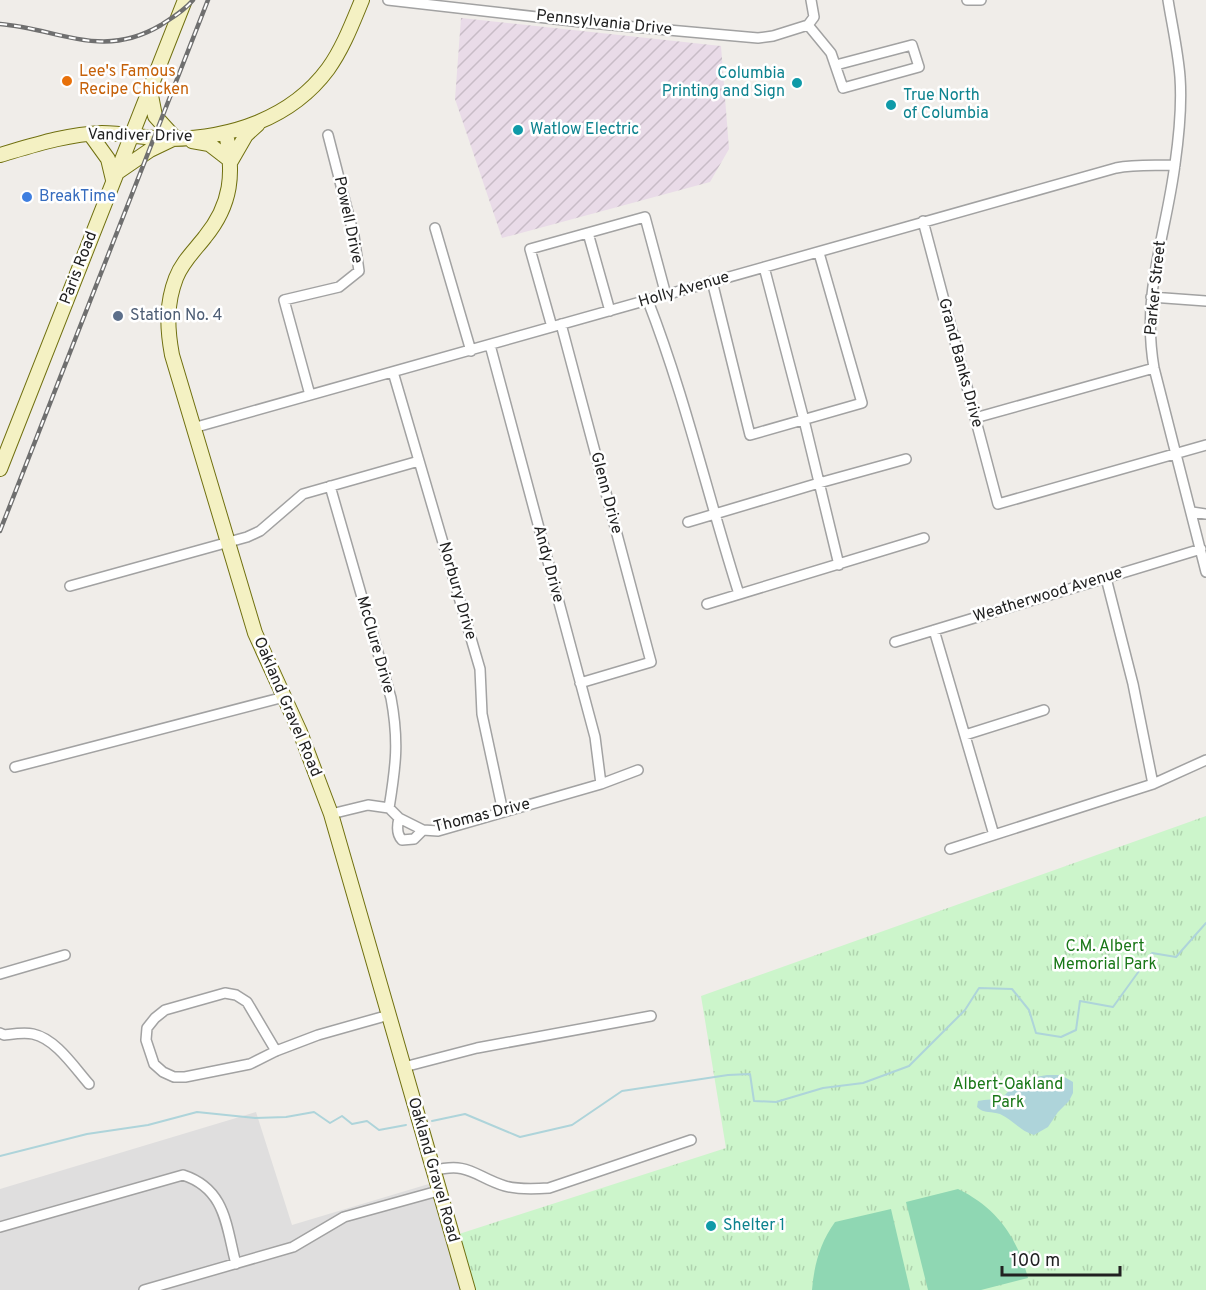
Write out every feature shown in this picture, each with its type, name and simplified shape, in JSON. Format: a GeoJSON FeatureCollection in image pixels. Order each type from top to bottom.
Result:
{"type":"FeatureCollection","features":[{"type":"Feature","properties":{"kind":"street","name":"Paris Road"},"geometry":{"type":"LineString","coordinates":[[0,469],[185,0]]}},
{"type":"Feature","properties":{"kind":"street","name":"Vandiver Drive"},"geometry":{"type":"LineString","coordinates":[[0,155],[51,140],[90,134],[177,138],[226,133],[262,122],[287,108],[309,90],[326,71],[341,46],[362,0]]}},
{"type":"Feature","properties":{"kind":"street","name":"Pennsylvania Drive"},"geometry":{"type":"LineString","coordinates":[[388,0],[741,38],[773,36],[811,21]]}},
{"type":"Feature","properties":{"kind":"street"},"geometry":{"type":"LineString","coordinates":[[811,0],[811,21],[831,52],[843,88],[919,67],[912,45],[836,65]]}},
{"type":"Feature","properties":{"kind":"street"},"geometry":{"type":"LineString","coordinates":[[967,1],[981,0]]}},
{"type":"Feature","properties":{"kind":"street","name":"Parker Street"},"geometry":{"type":"LineString","coordinates":[[1168,0],[1180,76],[1180,99],[1175,165],[1158,248],[1151,297],[1150,342],[1154,368],[1206,572]]}},
{"type":"Feature","properties":{"kind":"street"},"geometry":{"type":"LineString","coordinates":[[150,88],[155,116],[177,138],[209,144],[231,161],[246,135],[262,122]]}},
{"type":"Feature","properties":{"kind":"street","name":"Oakland Gravel Road"},"geometry":{"type":"LineString","coordinates":[[226,133],[231,161],[229,189],[221,212],[211,229],[185,262],[177,277],[168,310],[168,334],[172,355],[255,633],[300,732],[331,814],[468,1290]]}},
{"type":"Feature","properties":{"kind":"street"},"geometry":{"type":"LineString","coordinates":[[90,134],[108,159],[115,176],[150,150],[177,138]]}},
{"type":"Feature","properties":{"kind":"street","name":"Powell Drive"},"geometry":{"type":"LineString","coordinates":[[310,395],[284,300],[339,287],[359,271],[354,236],[328,135]]}},
{"type":"Feature","properties":{"kind":"street","name":"Holly Avenue"},"geometry":{"type":"LineString","coordinates":[[194,428],[1116,168],[1135,164],[1175,165]]}},
{"type":"Feature","properties":{"kind":"street"},"geometry":{"type":"LineString","coordinates":[[610,311],[588,233],[645,216],[666,295]]}},
{"type":"Feature","properties":{"kind":"street","name":"Grand Banks Drive"},"geometry":{"type":"LineString","coordinates":[[922,221],[998,504],[1177,453]]}},
{"type":"Feature","properties":{"kind":"street"},"geometry":{"type":"LineString","coordinates":[[435,228],[471,351]]}},
{"type":"Feature","properties":{"kind":"street","name":"Glenn Drive"},"geometry":{"type":"LineString","coordinates":[[580,683],[651,662],[557,326],[530,249],[588,233]]}},
{"type":"Feature","properties":{"kind":"street"},"geometry":{"type":"LineString","coordinates":[[712,281],[750,435],[862,403],[819,253]]}},
{"type":"Feature","properties":{"kind":"street"},"geometry":{"type":"LineString","coordinates":[[764,267],[839,565]]}},
{"type":"Feature","properties":{"kind":"street"},"geometry":{"type":"LineString","coordinates":[[1151,297],[1206,301]]}},
{"type":"Feature","properties":{"kind":"street"},"geometry":{"type":"LineString","coordinates":[[648,301],[668,353],[713,513],[739,594]]}},
{"type":"Feature","properties":{"kind":"street","name":"Andy Drive"},"geometry":{"type":"LineString","coordinates":[[490,345],[595,737],[601,784]]}},
{"type":"Feature","properties":{"kind":"street"},"geometry":{"type":"LineString","coordinates":[[975,418],[1154,368]]}},
{"type":"Feature","properties":{"kind":"street","name":"Norbury Drive"},"geometry":{"type":"LineString","coordinates":[[393,372],[480,669],[482,714],[503,812]]}},
{"type":"Feature","properties":{"kind":"street"},"geometry":{"type":"LineString","coordinates":[[1177,453],[1206,445]]}},
{"type":"Feature","properties":{"kind":"street"},"geometry":{"type":"LineString","coordinates":[[688,522],[906,459]]}},
{"type":"Feature","properties":{"kind":"street"},"geometry":{"type":"LineString","coordinates":[[70,586],[227,543],[260,531],[303,494],[419,461]]}},
{"type":"Feature","properties":{"kind":"street","name":"McClure Drive"},"geometry":{"type":"LineString","coordinates":[[330,486],[391,698],[396,727],[397,759],[389,808]]}},
{"type":"Feature","properties":{"kind":"street"},"geometry":{"type":"LineString","coordinates":[[1192,512],[1206,514]]}},
{"type":"Feature","properties":{"kind":"street"},"geometry":{"type":"LineString","coordinates":[[707,604],[924,538]]}},
{"type":"Feature","properties":{"kind":"street","name":"Weatherwood Avenue"},"geometry":{"type":"LineString","coordinates":[[895,642],[1201,549]]}},
{"type":"Feature","properties":{"kind":"street"},"geometry":{"type":"LineString","coordinates":[[1106,578],[1133,684],[1153,784]]}},
{"type":"Feature","properties":{"kind":"street"},"geometry":{"type":"LineString","coordinates":[[934,630],[994,835]]}},
{"type":"Feature","properties":{"kind":"street"},"geometry":{"type":"LineString","coordinates":[[15,767],[284,697]]}},
{"type":"Feature","properties":{"kind":"street"},"geometry":{"type":"LineString","coordinates":[[964,735],[1044,710]]}},
{"type":"Feature","properties":{"kind":"street"},"geometry":{"type":"LineString","coordinates":[[950,849],[1153,784],[1206,760]]}},
{"type":"Feature","properties":{"kind":"street","name":"Thomas Drive"},"geometry":{"type":"LineString","coordinates":[[389,808],[399,818],[423,830],[438,831],[601,784],[638,770]]}},
{"type":"Feature","properties":{"kind":"street"},"geometry":{"type":"LineString","coordinates":[[331,814],[368,805],[389,808]]}},
{"type":"Feature","properties":{"kind":"street"},"geometry":{"type":"LineString","coordinates":[[399,818],[398,836],[402,840],[414,839],[423,830]]}},
{"type":"Feature","properties":{"kind":"street"},"geometry":{"type":"LineString","coordinates":[[0,974],[65,954]]}},
{"type":"Feature","properties":{"kind":"street"},"geometry":{"type":"LineString","coordinates":[[276,1051],[247,1002],[236,995],[225,993],[165,1010],[147,1028],[146,1040],[154,1064],[163,1072],[174,1077],[185,1077],[250,1064],[318,1035],[389,1015]]}},
{"type":"Feature","properties":{"kind":"street"},"geometry":{"type":"LineString","coordinates":[[404,1067],[477,1048],[651,1016]]}},
{"type":"Feature","properties":{"kind":"street"},"geometry":{"type":"LineString","coordinates":[[1,1037],[33,1034],[45,1039],[63,1054],[89,1084]]}},
{"type":"Feature","properties":{"kind":"street"},"geometry":{"type":"LineString","coordinates":[[433,1171],[449,1166],[468,1169],[506,1186],[528,1189],[549,1188],[691,1140]]}},
{"type":"Feature","properties":{"kind":"street"},"geometry":{"type":"LineString","coordinates":[[0,1227],[183,1175],[198,1180],[212,1191],[222,1209],[236,1264]]}},
{"type":"Feature","properties":{"kind":"street"},"geometry":{"type":"LineString","coordinates":[[144,1290],[293,1247],[344,1217],[438,1191]]}},
{"type":"Feature","properties":{"kind":"shaded area"},"geometry":{"type":"Polygon","coordinates":[[[461,18],[721,46],[729,149],[710,182],[502,238],[455,99],[461,18]]]}},
{"type":"Feature","properties":{"kind":"shaded area"},"geometry":{"type":"Polygon","coordinates":[[[256,1112],[292,1225],[432,1183],[463,1290],[0,1290],[0,1189],[256,1112]]]}},
{"type":"Feature","properties":{"kind":"green space","name":"Albert-Oakland Park"},"geometry":{"type":"Polygon","coordinates":[[[1206,816],[1206,1290],[475,1290],[459,1234],[726,1148],[701,996],[1206,816]]]}},
{"type":"Feature","properties":{"kind":"green space"},"geometry":{"type":"Polygon","coordinates":[[[958,1189],[984,1205],[1003,1225],[1018,1249],[1028,1278],[981,1290],[928,1290],[906,1202],[958,1189]]]}},
{"type":"Feature","properties":{"kind":"green space"},"geometry":{"type":"Polygon","coordinates":[[[891,1209],[910,1290],[812,1290],[819,1254],[835,1222],[891,1209]]]}},
{"type":"Feature","properties":{"kind":"water"},"geometry":{"type":"Polygon","coordinates":[[[1047,1075],[1061,1075],[1073,1082],[1073,1093],[1048,1127],[1034,1135],[1000,1114],[985,1112],[977,1107],[978,1101],[1002,1097],[1023,1082],[1047,1075]]]}},
{"type":"Feature","properties":{"kind":"waterway"},"geometry":{"type":"LineString","coordinates":[[432,1121],[465,1114],[520,1137],[572,1125],[622,1091],[728,1075],[750,1074],[754,1101],[776,1102],[823,1088],[863,1083],[909,1066],[965,1010],[979,988],[1012,989],[1029,1010],[1036,1033],[1061,1037],[1076,1030],[1080,1001],[1113,1007],[1152,953],[1176,957],[1206,923]]}},
{"type":"Feature","properties":{"kind":"waterway"},"geometry":{"type":"LineString","coordinates":[[0,1156],[87,1134],[148,1125],[197,1112],[255,1118],[286,1117],[314,1112],[330,1123],[342,1116],[352,1124],[367,1121],[379,1130],[406,1125]]}},
{"type":"Feature","properties":{"kind":"railway"},"geometry":{"type":"LineString","coordinates":[[0,24],[81,40],[119,40],[140,35],[161,25],[182,11],[193,0]]}},
{"type":"Feature","properties":{"kind":"railway"},"geometry":{"type":"LineString","coordinates":[[0,531],[208,0]]}},
{"type":"Feature","properties":{"kind":"place","name":"Lee's Famous Recipe Chicken"},"geometry":{"type":"Point","coordinates":[67,81]}},
{"type":"Feature","properties":{"kind":"place","name":"Columbia Printing and Sign"},"geometry":{"type":"Point","coordinates":[797,83]}},
{"type":"Feature","properties":{"kind":"place","name":"True North of Columbia"},"geometry":{"type":"Point","coordinates":[891,105]}},
{"type":"Feature","properties":{"kind":"place","name":"Watlow Electric"},"geometry":{"type":"Point","coordinates":[518,130]}},
{"type":"Feature","properties":{"kind":"place","name":"BreakTime"},"geometry":{"type":"Point","coordinates":[27,197]}},
{"type":"Feature","properties":{"kind":"place","name":"Station No. 4"},"geometry":{"type":"Point","coordinates":[118,316]}},
{"type":"Feature","properties":{"kind":"place","name":"Shelter 1"},"geometry":{"type":"Point","coordinates":[711,1226]}},
{"type":"Feature","properties":{"kind":"park label","name":"C.M. Albert Memorial Park"},"geometry":{"type":"Point","coordinates":[1105,956]}}]}
